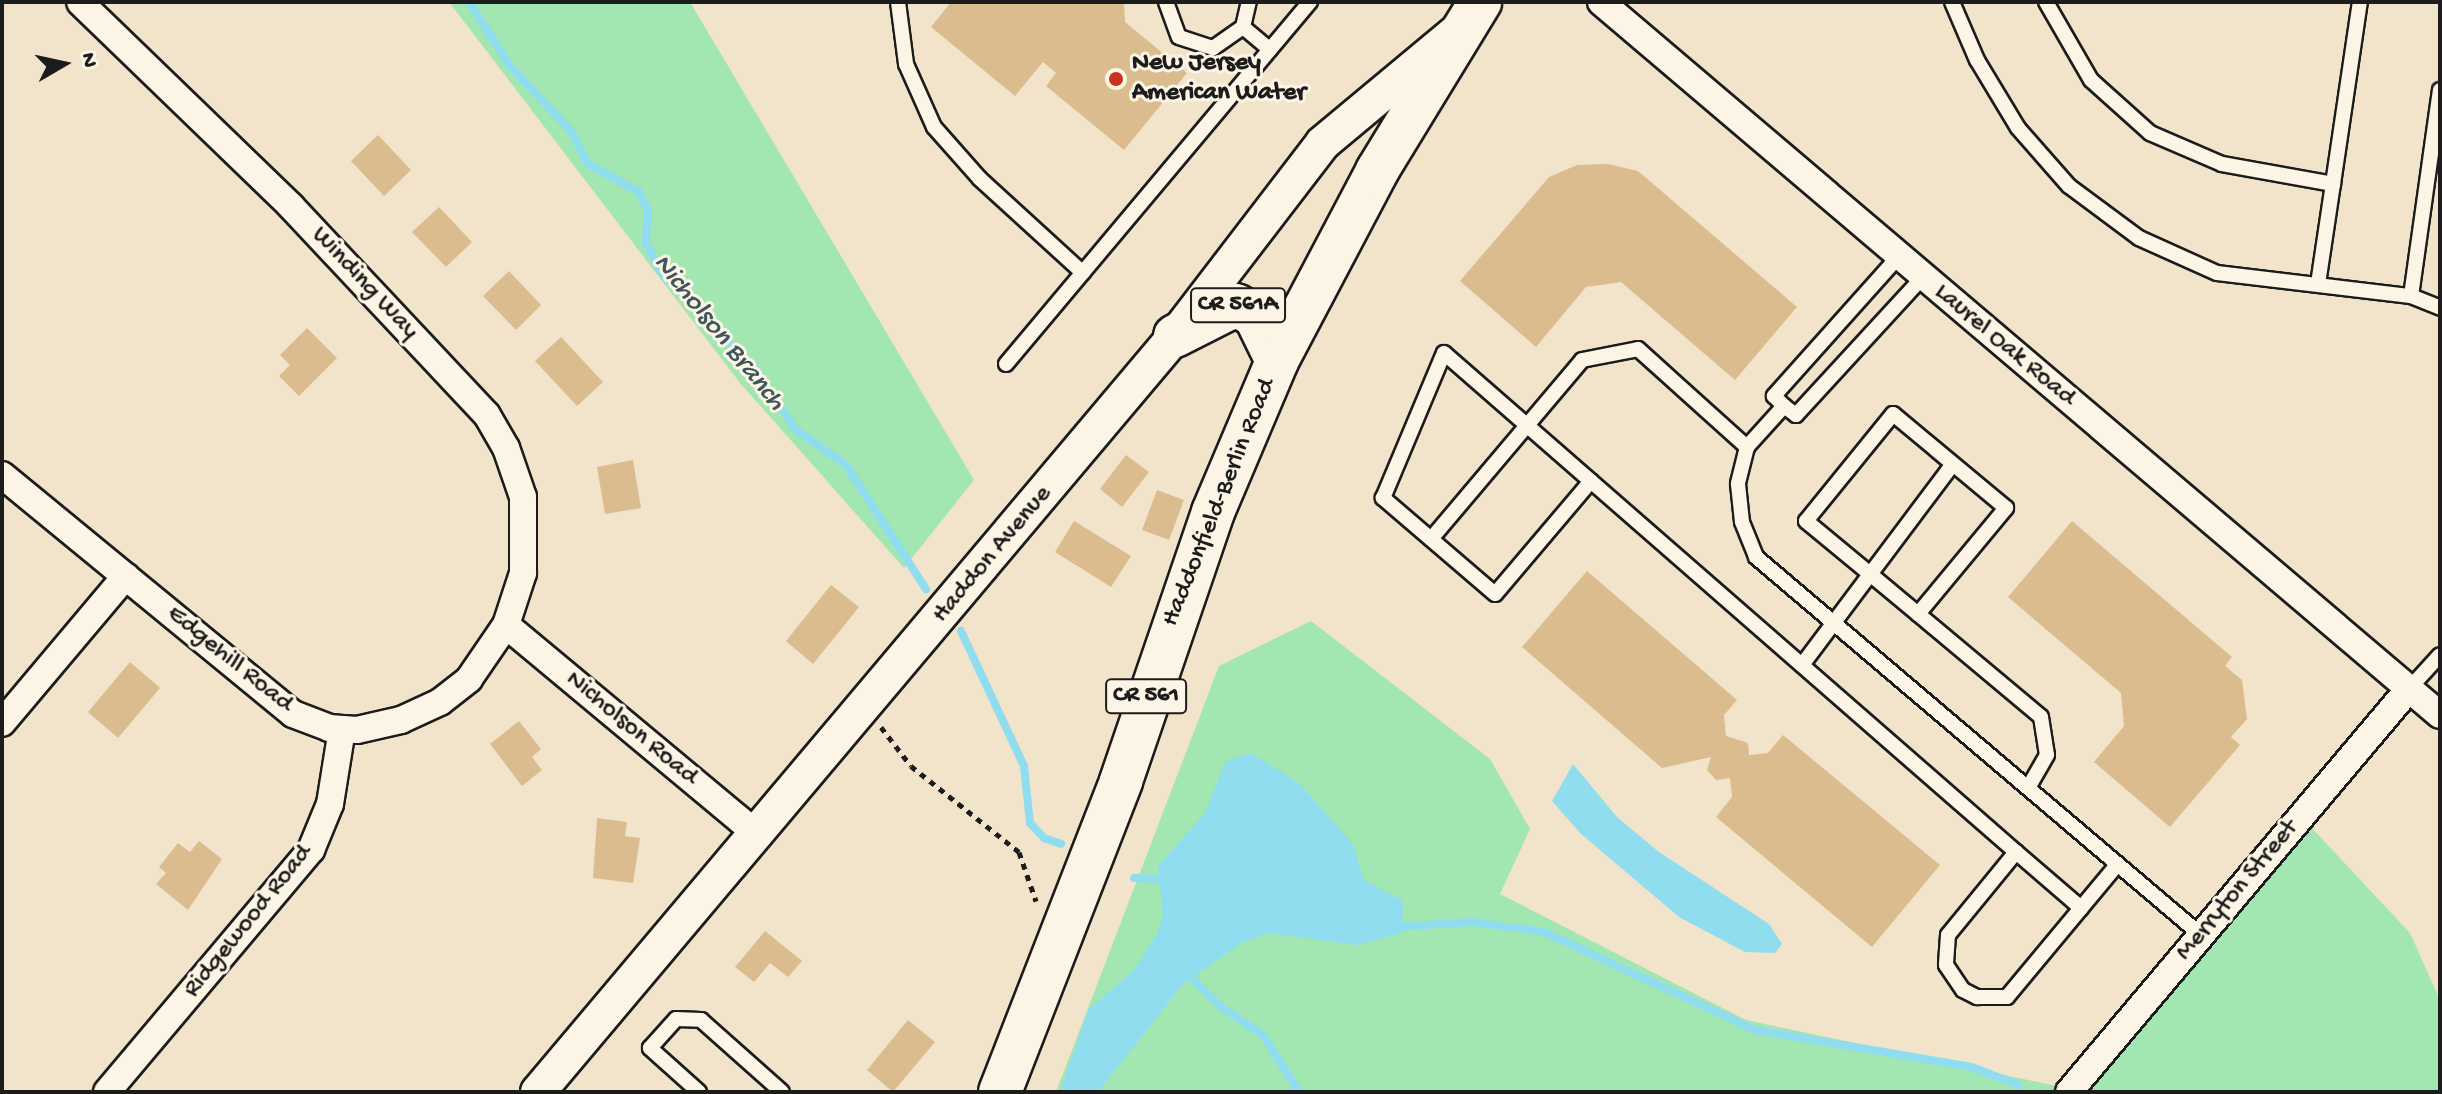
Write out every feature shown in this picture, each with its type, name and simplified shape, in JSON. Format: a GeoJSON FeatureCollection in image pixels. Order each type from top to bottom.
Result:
{"type":"FeatureCollection","features":[{"type":"Feature","properties":{"kind":"main road","name":"Haddonfield-Berlin Road"},"geometry":{"type":"LineString","coordinates":[[1000,1092],[1121,781],[1208,527],[1277,361],[1469,16]]}},
{"type":"Feature","properties":{"kind":"main road","name":"CR 561A"},"geometry":{"type":"LineString","coordinates":[[1175,336],[1236,305],[1255,316],[1277,361]]}},
{"type":"Feature","properties":{"kind":"street","name":"Winding Way"},"geometry":{"type":"LineString","coordinates":[[80,2],[291,206],[486,414],[523,497],[523,573],[506,625]]}},
{"type":"Feature","properties":{"kind":"street","name":"Laurel Oak Road"},"geometry":{"type":"LineString","coordinates":[[1601,2],[2440,715]]}},
{"type":"Feature","properties":{"kind":"street","name":"Haddon Avenue"},"geometry":{"type":"LineString","coordinates":[[538,1092],[1175,336],[1323,143],[1469,16]]}},
{"type":"Feature","properties":{"kind":"street","name":"Edgehill Road"},"geometry":{"type":"LineString","coordinates":[[2,475],[293,714],[342,729],[401,720],[440,702],[488,657],[506,625]]}},
{"type":"Feature","properties":{"kind":"street"},"geometry":{"type":"LineString","coordinates":[[2,723],[126,576]]}},
{"type":"Feature","properties":{"kind":"street","name":"Nicholson Road"},"geometry":{"type":"LineString","coordinates":[[506,625],[756,833]]}},
{"type":"Feature","properties":{"kind":"street","name":"Merryton Street"},"geometry":{"type":"LineString","coordinates":[[2069,1092],[2408,690]]}},
{"type":"Feature","properties":{"kind":"street","name":"Ridgewood Road"},"geometry":{"type":"LineString","coordinates":[[107,1092],[311,850],[330,804],[342,729]]}},
{"type":"Feature","properties":{"kind":"lane"},"geometry":{"type":"LineString","coordinates":[[898,2],[906,64],[934,127],[980,179],[1083,273]]}},
{"type":"Feature","properties":{"kind":"lane"},"geometry":{"type":"LineString","coordinates":[[1166,2],[1171,27],[1189,44],[1225,44],[1243,27],[1249,2]]}},
{"type":"Feature","properties":{"kind":"lane"},"geometry":{"type":"LineString","coordinates":[[1006,364],[1310,2]]}},
{"type":"Feature","properties":{"kind":"lane"},"geometry":{"type":"LineString","coordinates":[[1952,2],[1977,60],[2018,128],[2069,186],[2139,238],[2217,273],[2411,296],[2440,308]]}},
{"type":"Feature","properties":{"kind":"lane"},"geometry":{"type":"LineString","coordinates":[[2046,2],[2091,80],[2150,133],[2222,164],[2333,184]]}},
{"type":"Feature","properties":{"kind":"lane"},"geometry":{"type":"LineString","coordinates":[[2318,284],[2360,2]]}},
{"type":"Feature","properties":{"kind":"lane"},"geometry":{"type":"LineString","coordinates":[[1243,27],[1270,50]]}},
{"type":"Feature","properties":{"kind":"lane"},"geometry":{"type":"LineString","coordinates":[[2411,296],[2440,90]]}},
{"type":"Feature","properties":{"kind":"lane"},"geometry":{"type":"LineString","coordinates":[[1899,256],[1774,396],[1784,406],[1796,415],[1923,277]]}},
{"type":"Feature","properties":{"kind":"lane"},"geometry":{"type":"LineString","coordinates":[[1431,539],[1582,360],[1638,349],[1747,447]]}},
{"type":"Feature","properties":{"kind":"lane"},"geometry":{"type":"LineString","coordinates":[[1591,481],[1495,594],[1383,498],[1444,353],[1527,425],[2016,852],[2081,908]]}},
{"type":"Feature","properties":{"kind":"lane"},"geometry":{"type":"LineString","coordinates":[[1784,406],[1747,447],[1738,484],[1742,522],[1756,557],[2201,935]]}},
{"type":"Feature","properties":{"kind":"lane"},"geometry":{"type":"LineString","coordinates":[[1918,614],[2006,508],[1893,414],[1806,521],[2041,717],[2047,755],[2028,788]]}},
{"type":"Feature","properties":{"kind":"lane"},"geometry":{"type":"LineString","coordinates":[[1802,665],[1953,464]]}},
{"type":"Feature","properties":{"kind":"lane"},"geometry":{"type":"LineString","coordinates":[[2408,690],[2440,655]]}},
{"type":"Feature","properties":{"kind":"lane"},"geometry":{"type":"LineString","coordinates":[[2016,852],[1948,935],[1946,965],[1963,990],[1977,997],[2007,997],[2118,864]]}},
{"type":"Feature","properties":{"kind":"lane"},"geometry":{"type":"LineString","coordinates":[[699,1092],[650,1048],[676,1019],[701,1020],[782,1092]]}},
{"type":"Feature","properties":{"kind":"path"},"geometry":{"type":"LineString","coordinates":[[882,713],[875,722],[911,766],[1019,852],[1036,901]]}},
{"type":"Feature","properties":{"kind":"green space"},"geometry":{"type":"Polygon","coordinates":[[[449,2],[690,2],[974,480],[904,568],[740,383],[449,2]]]}},
{"type":"Feature","properties":{"kind":"green space"},"geometry":{"type":"Polygon","coordinates":[[[1311,621],[1490,759],[1530,829],[1500,894],[1746,1020],[2075,1090],[2308,824],[2410,933],[2440,1000],[2440,1092],[1056,1092],[1219,666],[1311,621]]]}},
{"type":"Feature","properties":{"kind":"water"},"geometry":{"type":"Polygon","coordinates":[[[1251,753],[1299,783],[1352,843],[1364,880],[1403,901],[1402,933],[1356,945],[1270,933],[1243,942],[1183,984],[1098,1092],[1060,1092],[1088,1010],[1134,970],[1157,934],[1163,916],[1158,866],[1205,813],[1226,761],[1251,753]]]}},
{"type":"Feature","properties":{"kind":"water"},"geometry":{"type":"Polygon","coordinates":[[[1573,764],[1617,817],[1659,852],[1769,924],[1782,944],[1775,953],[1745,952],[1679,917],[1581,834],[1552,801],[1573,764]]]}},
{"type":"Feature","properties":{"kind":"building","name":"New Jersey American Water"},"geometry":{"type":"Polygon","coordinates":[[[951,2],[1124,2],[1125,22],[1187,73],[1124,150],[1046,86],[1056,73],[1043,62],[1015,96],[931,27],[951,2]]]}},
{"type":"Feature","properties":{"kind":"building"},"geometry":{"type":"Polygon","coordinates":[[[378,135],[411,170],[384,196],[351,161],[378,135]]]}},
{"type":"Feature","properties":{"kind":"building"},"geometry":{"type":"Polygon","coordinates":[[[1608,164],[1638,171],[1797,307],[1735,380],[1621,282],[1586,287],[1536,347],[1460,281],[1549,177],[1577,165],[1608,164]]]}},
{"type":"Feature","properties":{"kind":"building"},"geometry":{"type":"Polygon","coordinates":[[[439,207],[472,242],[446,267],[412,232],[439,207]]]}},
{"type":"Feature","properties":{"kind":"building"},"geometry":{"type":"Polygon","coordinates":[[[509,271],[541,305],[516,330],[483,296],[509,271]]]}},
{"type":"Feature","properties":{"kind":"building"},"geometry":{"type":"Polygon","coordinates":[[[307,328],[337,358],[299,396],[279,376],[290,365],[280,355],[307,328]]]}},
{"type":"Feature","properties":{"kind":"building"},"geometry":{"type":"Polygon","coordinates":[[[561,337],[603,382],[577,406],[535,361],[561,337]]]}},
{"type":"Feature","properties":{"kind":"building"},"geometry":{"type":"Polygon","coordinates":[[[1126,455],[1149,472],[1122,507],[1100,489],[1126,455]]]}},
{"type":"Feature","properties":{"kind":"building"},"geometry":{"type":"Polygon","coordinates":[[[633,460],[641,508],[605,514],[597,467],[633,460]]]}},
{"type":"Feature","properties":{"kind":"building"},"geometry":{"type":"Polygon","coordinates":[[[1157,490],[1184,500],[1169,540],[1142,530],[1157,490]]]}},
{"type":"Feature","properties":{"kind":"building"},"geometry":{"type":"Polygon","coordinates":[[[1074,521],[1131,556],[1111,587],[1055,552],[1074,521]]]}},
{"type":"Feature","properties":{"kind":"building"},"geometry":{"type":"Polygon","coordinates":[[[2072,521],[2232,657],[2225,666],[2242,680],[2247,719],[2231,737],[2240,745],[2170,827],[2094,762],[2124,726],[2121,693],[2008,597],[2072,521]]]}},
{"type":"Feature","properties":{"kind":"building"},"geometry":{"type":"Polygon","coordinates":[[[1587,571],[1737,700],[1724,715],[1726,736],[1748,743],[1749,755],[1768,753],[1783,735],[1940,865],[1872,947],[1716,817],[1732,797],[1730,778],[1716,780],[1707,770],[1711,757],[1662,768],[1522,647],[1587,571]]]}},
{"type":"Feature","properties":{"kind":"building"},"geometry":{"type":"Polygon","coordinates":[[[831,585],[859,607],[813,664],[786,641],[831,585]]]}},
{"type":"Feature","properties":{"kind":"building"},"geometry":{"type":"Polygon","coordinates":[[[130,662],[160,688],[118,738],[88,712],[130,662]]]}},
{"type":"Feature","properties":{"kind":"building"},"geometry":{"type":"Polygon","coordinates":[[[519,721],[541,749],[532,757],[542,770],[522,786],[490,744],[519,721]]]}},
{"type":"Feature","properties":{"kind":"building"},"geometry":{"type":"Polygon","coordinates":[[[597,818],[627,822],[625,836],[640,838],[633,883],[593,878],[597,818]]]}},
{"type":"Feature","properties":{"kind":"building"},"geometry":{"type":"Polygon","coordinates":[[[199,841],[222,859],[188,910],[156,884],[166,873],[159,867],[178,843],[190,852],[199,841]]]}},
{"type":"Feature","properties":{"kind":"building"},"geometry":{"type":"Polygon","coordinates":[[[765,931],[802,961],[788,977],[770,963],[754,982],[735,967],[765,931]]]}},
{"type":"Feature","properties":{"kind":"building"},"geometry":{"type":"Polygon","coordinates":[[[908,1020],[935,1042],[893,1092],[867,1070],[908,1020]]]}},
{"type":"Feature","properties":{"kind":"waterway","name":"Nicholson Branch"},"geometry":{"type":"LineString","coordinates":[[469,2],[510,66],[571,131],[588,164],[639,192],[648,211],[646,243],[663,275],[757,371],[795,429],[846,465],[926,589]]}},
{"type":"Feature","properties":{"kind":"waterway","name":"Nicholson Branch"},"geometry":{"type":"LineString","coordinates":[[961,631],[1024,766],[1030,823],[1044,838],[1061,844]]}},
{"type":"Feature","properties":{"kind":"waterway","name":"Nicholson Branch"},"geometry":{"type":"LineString","coordinates":[[1134,878],[1165,879]]}},
{"type":"Feature","properties":{"kind":"waterway"},"geometry":{"type":"LineString","coordinates":[[1393,927],[1473,922],[1544,932],[1755,1030],[1972,1067],[2019,1085]]}},
{"type":"Feature","properties":{"kind":"waterway"},"geometry":{"type":"LineString","coordinates":[[1184,970],[1220,1006],[1263,1035],[1299,1092]]}},
{"type":"Feature","properties":{"kind":"place","name":"New Jersey American Water"},"geometry":{"type":"Point","coordinates":[1116,79]}}]}
